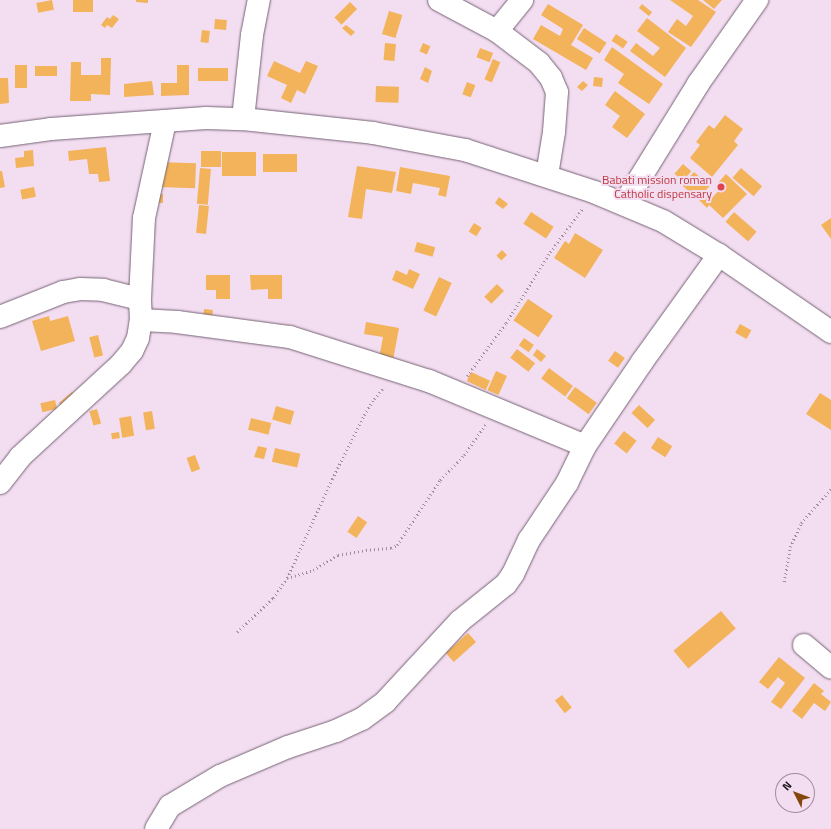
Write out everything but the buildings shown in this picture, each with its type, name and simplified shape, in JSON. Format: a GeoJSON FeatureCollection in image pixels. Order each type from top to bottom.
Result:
{"type":"FeatureCollection","features":[{"type":"Feature","properties":{"kind":"street"},"geometry":{"type":"LineString","coordinates":[[243,119],[252,35],[259,0]]}},
{"type":"Feature","properties":{"kind":"street"},"geometry":{"type":"LineString","coordinates":[[439,0],[497,31],[539,64],[550,78],[557,92],[554,132],[547,175]]}},
{"type":"Feature","properties":{"kind":"street"},"geometry":{"type":"LineString","coordinates":[[497,31],[522,0]]}},
{"type":"Feature","properties":{"kind":"street"},"geometry":{"type":"LineString","coordinates":[[624,204],[698,84],[757,0]]}},
{"type":"Feature","properties":{"kind":"street"},"geometry":{"type":"LineString","coordinates":[[0,136],[51,129],[206,118],[243,119],[373,133],[465,150],[547,175],[594,192],[663,222],[719,255],[831,332]]}},
{"type":"Feature","properties":{"kind":"street"},"geometry":{"type":"LineString","coordinates":[[0,484],[20,457],[121,364],[132,351],[138,338],[141,310],[144,218],[165,122]]}},
{"type":"Feature","properties":{"kind":"street"},"geometry":{"type":"LineString","coordinates":[[156,829],[170,806],[220,776],[288,747],[336,731],[362,719],[385,702],[460,621],[506,584],[513,574],[530,540],[566,483],[585,446],[642,362],[719,255]]}},
{"type":"Feature","properties":{"kind":"street"},"geometry":{"type":"LineString","coordinates":[[0,317],[63,292],[80,289],[103,290],[141,310],[178,322],[290,337],[400,371],[455,391],[585,446]]}},
{"type":"Feature","properties":{"kind":"street"},"geometry":{"type":"LineString","coordinates":[[804,645],[831,668]]}},
{"type":"Feature","properties":{"kind":"path"},"geometry":{"type":"LineString","coordinates":[[455,391],[506,323],[550,252],[594,192]]}},
{"type":"Feature","properties":{"kind":"path"},"geometry":{"type":"LineString","coordinates":[[237,632],[273,598],[287,578],[332,479],[364,415],[374,399],[400,371]]}},
{"type":"Feature","properties":{"kind":"path"},"geometry":{"type":"LineString","coordinates":[[287,578],[314,570],[338,555],[366,550],[391,548],[397,545],[440,480],[464,455],[497,409]]}},
{"type":"Feature","properties":{"kind":"path"},"geometry":{"type":"LineString","coordinates":[[784,582],[790,547],[801,523],[831,489]]}},
{"type":"Feature","properties":{"kind":"place","name":"Babati mission roman Catholic dispensary"},"geometry":{"type":"Point","coordinates":[721,187]}}]}
